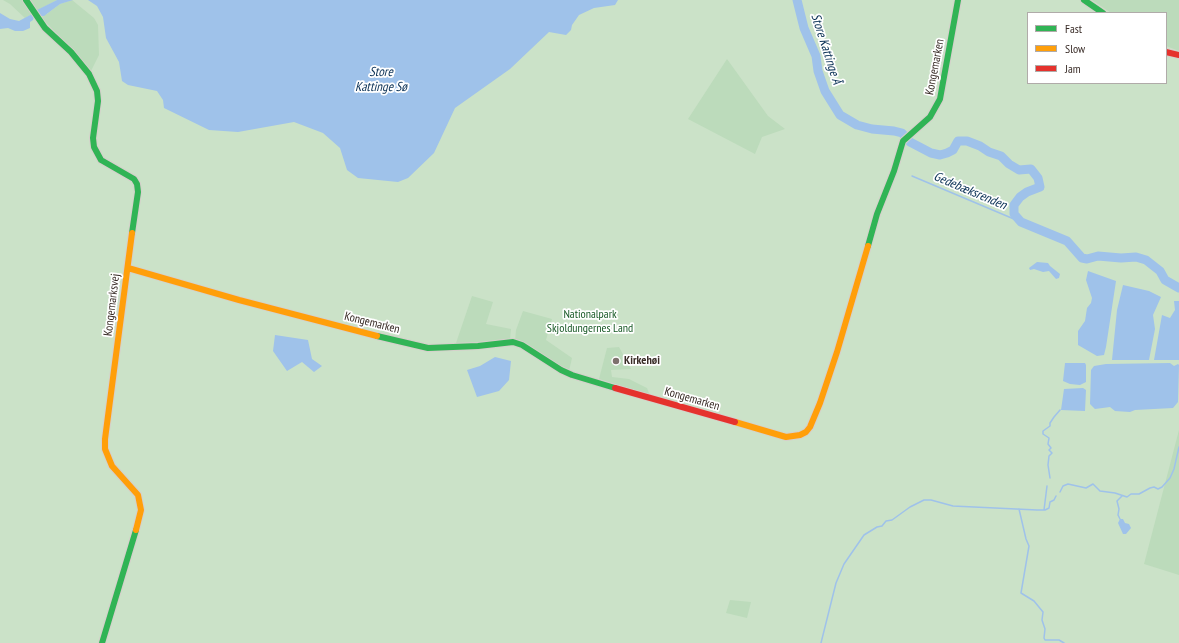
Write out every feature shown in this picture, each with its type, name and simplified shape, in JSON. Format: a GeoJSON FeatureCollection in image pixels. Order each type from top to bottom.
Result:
{"type":"FeatureCollection","features":[{"type":"Feature","properties":{"kind":"street","name":"Kongemarksvej"},"geometry":{"type":"LineString","coordinates":[[26,0],[45,28],[71,52],[94,82],[98,101],[93,138],[94,147],[97,154],[109,166],[128,174],[134,179],[137,184],[138,192],[105,439],[105,449],[112,466],[138,495],[142,510],[102,643]]}},
{"type":"Feature","properties":{"kind":"street","name":"Kongemarken"},"geometry":{"type":"LineString","coordinates":[[128,268],[239,300],[428,348],[464,347],[513,342],[522,345],[561,370],[572,375],[671,405],[786,436],[793,436],[806,432],[810,427],[820,403],[837,352],[877,214],[894,171],[903,141],[909,134],[930,117],[940,99],[958,0]]}},
{"type":"Feature","properties":{"kind":"street"},"geometry":{"type":"LineString","coordinates":[[1084,0],[1102,12]]}},
{"type":"Feature","properties":{"kind":"street"},"geometry":{"type":"LineString","coordinates":[[1167,52],[1179,55]]}},
{"type":"Feature","properties":{"kind":"green space","name":"Nationalpark Skjoldungernes Land"},"geometry":{"type":"Polygon","coordinates":[[[0,0],[1179,0],[1179,643],[0,643],[0,0]]]}},
{"type":"Feature","properties":{"kind":"green space"},"geometry":{"type":"Polygon","coordinates":[[[3,0],[24,0],[32,14],[25,18],[10,4],[3,0]]]}},
{"type":"Feature","properties":{"kind":"green space"},"geometry":{"type":"Polygon","coordinates":[[[28,0],[57,0],[36,11],[28,0]]]}},
{"type":"Feature","properties":{"kind":"green space"},"geometry":{"type":"Polygon","coordinates":[[[72,0],[94,18],[98,25],[99,55],[91,71],[40,16],[47,14],[60,4],[72,0]]]}},
{"type":"Feature","properties":{"kind":"green space"},"geometry":{"type":"Polygon","coordinates":[[[1092,0],[1179,0],[1179,51],[1167,46],[1167,12],[1110,12],[1092,0]]]}},
{"type":"Feature","properties":{"kind":"green space"},"geometry":{"type":"Polygon","coordinates":[[[727,59],[768,116],[785,129],[762,137],[755,154],[688,119],[727,59]]]}},
{"type":"Feature","properties":{"kind":"green space"},"geometry":{"type":"Polygon","coordinates":[[[472,296],[493,302],[486,324],[511,329],[510,340],[474,345],[456,343],[472,296]]]}},
{"type":"Feature","properties":{"kind":"green space"},"geometry":{"type":"Polygon","coordinates":[[[523,311],[552,319],[546,340],[572,358],[569,371],[515,341],[516,330],[523,311]]]}},
{"type":"Feature","properties":{"kind":"green space"},"geometry":{"type":"Polygon","coordinates":[[[619,347],[631,369],[611,370],[612,377],[629,379],[647,388],[650,396],[599,379],[607,348],[619,347]]]}},
{"type":"Feature","properties":{"kind":"green space"},"geometry":{"type":"Polygon","coordinates":[[[1179,430],[1179,575],[1144,564],[1179,430]]]}},
{"type":"Feature","properties":{"kind":"green space"},"geometry":{"type":"Polygon","coordinates":[[[730,600],[751,602],[747,618],[726,613],[730,600]]]}},
{"type":"Feature","properties":{"kind":"water"},"geometry":{"type":"Polygon","coordinates":[[[57,0],[73,0],[60,4],[44,16],[37,14],[37,10],[57,0]]]}},
{"type":"Feature","properties":{"kind":"water","name":"Store Kattinge Sø"},"geometry":{"type":"Polygon","coordinates":[[[88,0],[618,0],[615,5],[594,8],[579,15],[572,25],[571,30],[566,35],[549,32],[510,69],[455,108],[434,153],[408,178],[398,182],[358,178],[347,170],[340,148],[323,133],[294,122],[238,132],[209,130],[164,108],[163,100],[157,91],[128,85],[122,81],[119,62],[106,38],[103,17],[97,6],[88,0]]]}},
{"type":"Feature","properties":{"kind":"water"},"geometry":{"type":"Polygon","coordinates":[[[0,13],[10,19],[19,21],[32,14],[34,17],[30,22],[30,28],[23,31],[15,31],[8,28],[0,29],[0,13]]]}},
{"type":"Feature","properties":{"kind":"water"},"geometry":{"type":"Polygon","coordinates":[[[1037,262],[1048,263],[1060,274],[1059,278],[1056,279],[1049,271],[1043,272],[1034,269],[1030,270],[1029,268],[1037,262]]]}},
{"type":"Feature","properties":{"kind":"water"},"geometry":{"type":"Polygon","coordinates":[[[1088,271],[1116,281],[1104,355],[1097,356],[1078,345],[1078,331],[1085,321],[1087,308],[1091,303],[1092,298],[1086,280],[1088,271]]]}},
{"type":"Feature","properties":{"kind":"water"},"geometry":{"type":"Polygon","coordinates":[[[1123,285],[1149,291],[1161,297],[1153,315],[1155,329],[1149,360],[1112,360],[1117,310],[1123,285]]]}},
{"type":"Feature","properties":{"kind":"water"},"geometry":{"type":"Polygon","coordinates":[[[1174,301],[1179,301],[1179,360],[1154,360],[1162,315],[1170,318],[1175,310],[1174,301]]]}},
{"type":"Feature","properties":{"kind":"water"},"geometry":{"type":"Polygon","coordinates":[[[275,335],[308,340],[312,359],[322,366],[314,372],[302,362],[287,371],[273,351],[275,335]]]}},
{"type":"Feature","properties":{"kind":"water"},"geometry":{"type":"Polygon","coordinates":[[[495,357],[511,361],[509,380],[499,391],[477,397],[467,370],[480,366],[495,357]]]}},
{"type":"Feature","properties":{"kind":"water"},"geometry":{"type":"Polygon","coordinates":[[[1065,363],[1085,363],[1086,382],[1080,385],[1070,384],[1063,381],[1065,363]]]}},
{"type":"Feature","properties":{"kind":"water"},"geometry":{"type":"Polygon","coordinates":[[[1170,363],[1174,366],[1179,365],[1178,402],[1173,408],[1135,410],[1130,412],[1115,411],[1110,407],[1095,409],[1090,404],[1091,370],[1094,366],[1106,364],[1170,363]]]}},
{"type":"Feature","properties":{"kind":"water"},"geometry":{"type":"Polygon","coordinates":[[[1083,388],[1086,390],[1085,411],[1061,410],[1064,389],[1083,388]]]}},
{"type":"Feature","properties":{"kind":"water"},"geometry":{"type":"Polygon","coordinates":[[[1120,519],[1123,519],[1131,528],[1126,534],[1123,534],[1118,523],[1120,519]]]}},
{"type":"Feature","properties":{"kind":"waterway","name":"Store Kattinge Å"},"geometry":{"type":"LineString","coordinates":[[797,0],[804,28],[816,56],[818,71],[825,91],[840,115],[857,125],[872,129],[902,133],[910,142],[931,153],[940,155],[947,153],[953,150],[958,141],[967,141],[1001,156],[1009,164],[1019,170],[1031,169],[1038,178],[1040,187],[1027,192],[1020,197],[1014,205],[1014,214],[1021,222],[1067,241],[1082,258],[1087,259],[1098,256],[1121,258],[1136,257],[1146,260],[1160,271],[1165,280],[1179,288]]}},
{"type":"Feature","properties":{"kind":"waterway","name":"Gedebæksrenden"},"geometry":{"type":"LineString","coordinates":[[912,176],[1021,222]]}},
{"type":"Feature","properties":{"kind":"waterway"},"geometry":{"type":"LineString","coordinates":[[1050,478],[1048,465],[1049,456],[1052,453],[1049,450],[1051,448],[1048,444],[1049,438],[1043,434],[1043,431],[1050,426],[1050,423],[1060,410]]}},
{"type":"Feature","properties":{"kind":"waterway"},"geometry":{"type":"LineString","coordinates":[[1060,492],[1063,486],[1068,484],[1086,488],[1093,484],[1100,491],[1115,493],[1127,497],[1131,494],[1139,494],[1150,488],[1154,487],[1158,489],[1162,487],[1170,478],[1174,469],[1179,447]]}},
{"type":"Feature","properties":{"kind":"waterway"},"geometry":{"type":"LineString","coordinates":[[1044,510],[1047,486]]}},
{"type":"Feature","properties":{"kind":"waterway"},"geometry":{"type":"LineString","coordinates":[[821,643],[836,583],[844,564],[864,535],[877,527],[882,526],[886,521],[892,520],[910,507],[924,500],[931,500],[953,506],[1045,510],[1049,508],[1050,502],[1054,500],[1056,496]]}},
{"type":"Feature","properties":{"kind":"waterway"},"geometry":{"type":"LineString","coordinates":[[1120,519],[1118,515],[1119,509],[1117,501],[1122,496]]}},
{"type":"Feature","properties":{"kind":"waterway"},"geometry":{"type":"LineString","coordinates":[[1019,509],[1029,546],[1021,593],[1034,601],[1043,612],[1042,620],[1045,629],[1045,640],[1059,640],[1064,643]]}},
{"type":"Feature","properties":{"kind":"traffic: fast"},"geometry":{"type":"LineString","coordinates":[[26,0],[45,28],[71,52],[89,74],[97,91],[98,101],[93,138],[94,147],[101,160],[134,179],[137,184],[138,192],[132,233]]}},
{"type":"Feature","properties":{"kind":"traffic: fast"},"geometry":{"type":"LineString","coordinates":[[868,246],[877,214],[894,171],[903,141],[930,117],[940,99],[958,0]]}},
{"type":"Feature","properties":{"kind":"traffic: fast"},"geometry":{"type":"LineString","coordinates":[[1084,0],[1102,12]]}},
{"type":"Feature","properties":{"kind":"traffic: fast"},"geometry":{"type":"LineString","coordinates":[[377,336],[428,348],[478,346],[513,342],[522,345],[561,370],[572,375],[615,388]]}},
{"type":"Feature","properties":{"kind":"traffic: fast"},"geometry":{"type":"LineString","coordinates":[[102,643],[136,530]]}},
{"type":"Feature","properties":{"kind":"traffic: slow"},"geometry":{"type":"LineString","coordinates":[[132,233],[105,439],[105,449],[112,466],[138,495],[141,510],[136,530]]}},
{"type":"Feature","properties":{"kind":"traffic: slow"},"geometry":{"type":"LineString","coordinates":[[735,422],[786,437],[800,435],[806,432],[810,427],[820,403],[837,352],[868,246]]}},
{"type":"Feature","properties":{"kind":"traffic: slow"},"geometry":{"type":"LineString","coordinates":[[128,268],[239,300],[377,336]]}},
{"type":"Feature","properties":{"kind":"traffic: jam"},"geometry":{"type":"LineString","coordinates":[[1167,52],[1179,55]]}},
{"type":"Feature","properties":{"kind":"traffic: jam"},"geometry":{"type":"LineString","coordinates":[[615,388],[735,422]]}},
{"type":"Feature","properties":{"kind":"place","name":"Kirkehøi"},"geometry":{"type":"Point","coordinates":[616,361]}}]}
